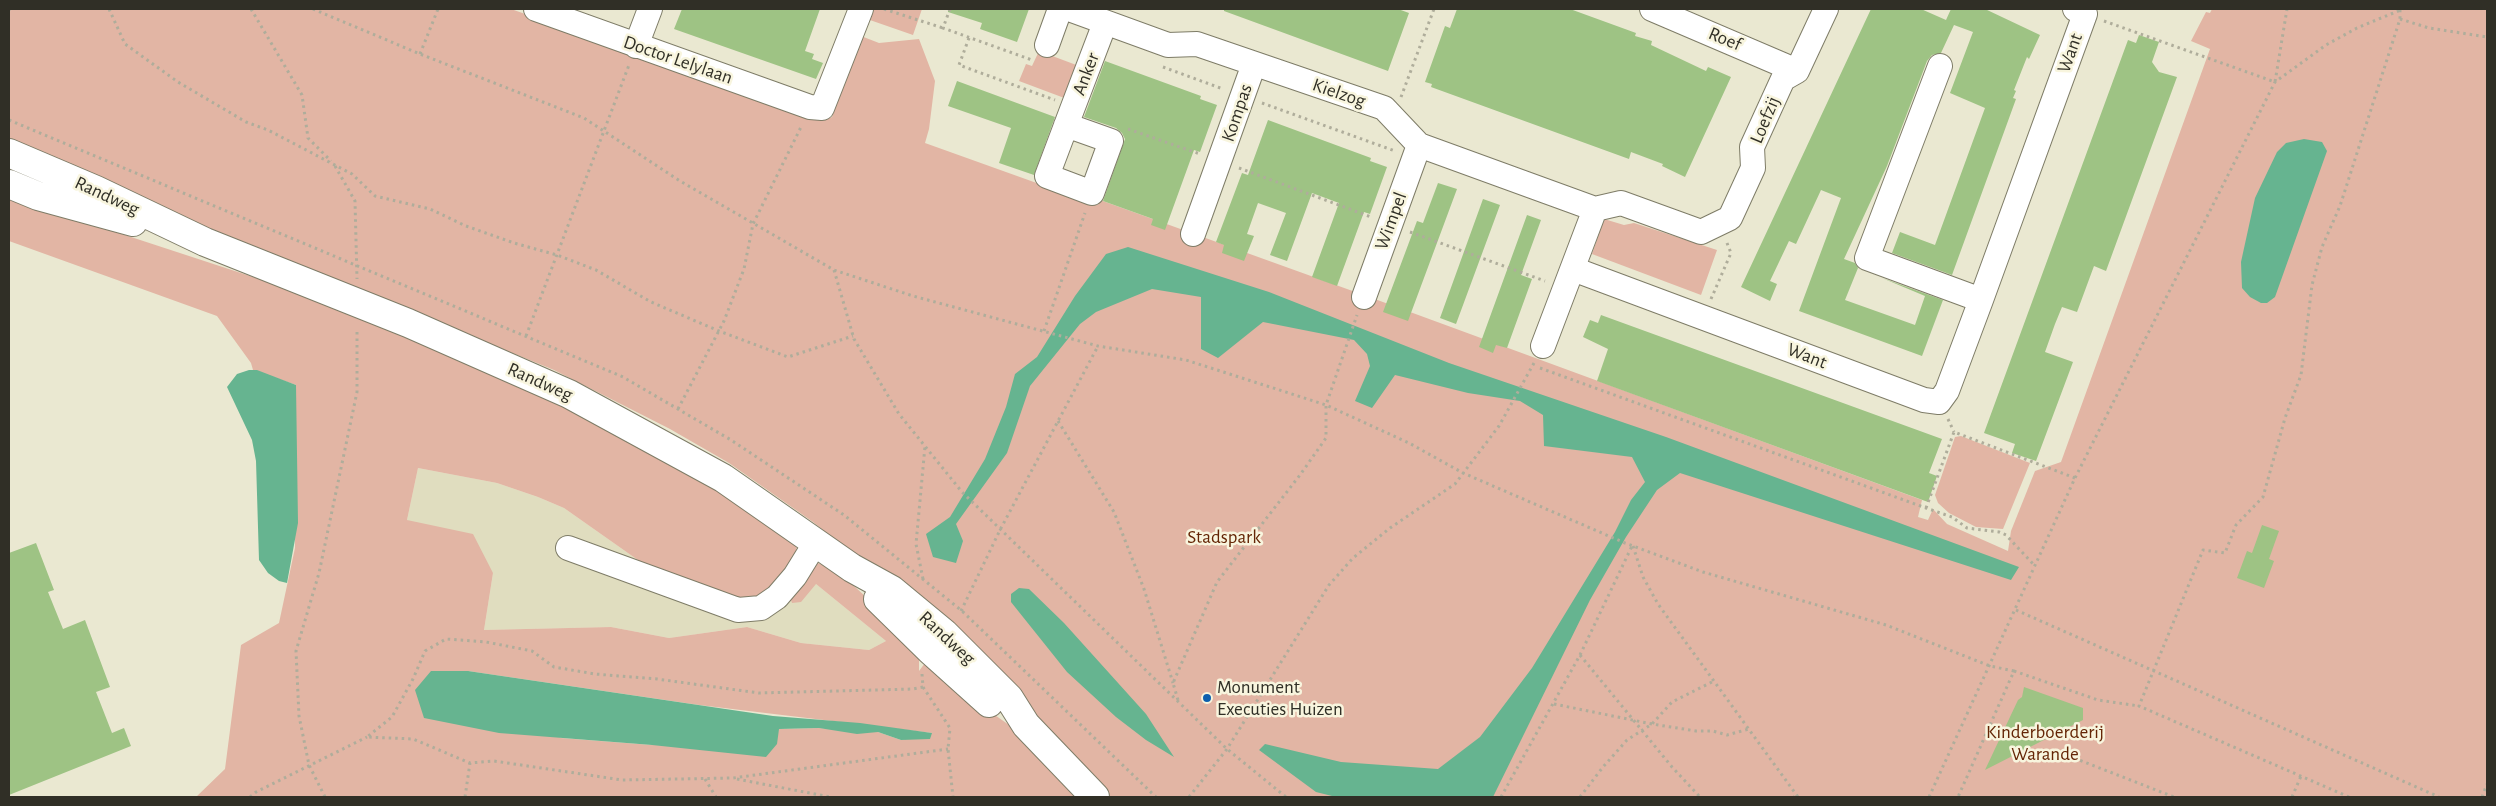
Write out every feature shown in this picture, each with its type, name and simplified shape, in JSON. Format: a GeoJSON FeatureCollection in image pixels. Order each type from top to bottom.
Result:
{"type":"FeatureCollection","features":[{"type":"Feature","properties":{"kind":"main road","name":"Randweg"},"geometry":{"type":"LineString","coordinates":[[9,153],[96,190],[205,242],[354,302],[568,394],[723,478],[852,568],[892,590],[937,642],[1009,698],[1026,726],[1095,797]]}},
{"type":"Feature","properties":{"kind":"main road","name":"Randweg"},"geometry":{"type":"LineString","coordinates":[[9,184],[38,196],[205,242]]}},
{"type":"Feature","properties":{"kind":"street","name":"Doctor Lelylaan"},"geometry":{"type":"LineString","coordinates":[[536,9],[810,107],[822,108]]}},
{"type":"Feature","properties":{"kind":"street"},"geometry":{"type":"LineString","coordinates":[[636,46],[650,9]]}},
{"type":"Feature","properties":{"kind":"street"},"geometry":{"type":"LineString","coordinates":[[822,108],[861,9]]}},
{"type":"Feature","properties":{"kind":"street"},"geometry":{"type":"LineString","coordinates":[[1047,45],[1060,9]]}},
{"type":"Feature","properties":{"kind":"street","name":"Kielzog"},"geometry":{"type":"LineString","coordinates":[[1068,9],[1168,45],[1197,44],[1384,108],[1419,145],[1595,209]]}},
{"type":"Feature","properties":{"kind":"street","name":"Roef"},"geometry":{"type":"LineString","coordinates":[[1652,9],[1797,71]]}},
{"type":"Feature","properties":{"kind":"street","name":"Loefzij"},"geometry":{"type":"LineString","coordinates":[[1719,224],[1730,218],[1753,168],[1752,147],[1783,79],[1797,71],[1826,9]]}},
{"type":"Feature","properties":{"kind":"street","name":"Want"},"geometry":{"type":"LineString","coordinates":[[1573,269],[1924,400],[1940,402],[1947,391],[1981,300],[2080,11]]}},
{"type":"Feature","properties":{"kind":"street","name":"Anker"},"geometry":{"type":"LineString","coordinates":[[1092,193],[1047,176],[1105,23]]}},
{"type":"Feature","properties":{"kind":"street","name":"Kompas"},"geometry":{"type":"LineString","coordinates":[[1193,234],[1254,64]]}},
{"type":"Feature","properties":{"kind":"street"},"geometry":{"type":"LineString","coordinates":[[1940,66],[1867,258],[1981,300]]}},
{"type":"Feature","properties":{"kind":"street"},"geometry":{"type":"LineString","coordinates":[[1070,116],[1111,141],[1092,193]]}},
{"type":"Feature","properties":{"kind":"street","name":"Wimpel"},"geometry":{"type":"LineString","coordinates":[[1364,297],[1419,145]]}},
{"type":"Feature","properties":{"kind":"street"},"geometry":{"type":"LineString","coordinates":[[1538,356],[1595,209],[1621,203],[1701,232],[1719,224]]}},
{"type":"Feature","properties":{"kind":"street"},"geometry":{"type":"LineString","coordinates":[[568,548],[738,610],[761,608],[777,597],[795,576],[816,542]]}},
{"type":"Feature","properties":{"kind":"path"},"geometry":{"type":"LineString","coordinates":[[109,9],[125,44],[178,82],[246,122],[268,130],[352,174],[375,196],[430,209],[466,226],[514,243],[557,255],[596,270],[651,302],[719,331],[788,357],[853,336]]}},
{"type":"Feature","properties":{"kind":"path"},"geometry":{"type":"LineString","coordinates":[[251,9],[302,95],[308,138],[334,164],[355,201],[358,267],[354,302],[358,340],[357,392],[319,573],[296,651],[299,716],[309,765],[325,797]]}},
{"type":"Feature","properties":{"kind":"path"},"geometry":{"type":"LineString","coordinates":[[313,9],[420,54],[584,118],[680,181],[834,270],[913,296],[1098,346],[1186,360],[1326,404],[1409,442],[1463,473],[1609,537],[1703,572],[1886,625],[1990,666],[2014,671],[2098,700],[2139,706],[2348,797]]}},
{"type":"Feature","properties":{"kind":"path"},"geometry":{"type":"LineString","coordinates":[[420,54],[438,9]]}},
{"type":"Feature","properties":{"kind":"path"},"geometry":{"type":"LineString","coordinates":[[884,9],[1032,60],[1036,50],[1047,45]]}},
{"type":"Feature","properties":{"kind":"path"},"geometry":{"type":"LineString","coordinates":[[943,28],[950,9]]}},
{"type":"Feature","properties":{"kind":"path"},"geometry":{"type":"LineString","coordinates":[[1393,118],[1434,9]]}},
{"type":"Feature","properties":{"kind":"path"},"geometry":{"type":"LineString","coordinates":[[1929,797],[2075,478],[2275,82],[2288,9]]}},
{"type":"Feature","properties":{"kind":"path"},"geometry":{"type":"LineString","coordinates":[[2139,706],[2202,550],[2225,554],[2236,525],[2263,497],[2284,418],[2301,375],[2312,285],[2322,247],[2340,206],[2400,19],[2401,9],[2357,28],[2326,45],[2275,82]]}},
{"type":"Feature","properties":{"kind":"path"},"geometry":{"type":"LineString","coordinates":[[2080,11],[2275,82]]}},
{"type":"Feature","properties":{"kind":"path"},"geometry":{"type":"LineString","coordinates":[[2400,19],[2429,28],[2487,37]]}},
{"type":"Feature","properties":{"kind":"path"},"geometry":{"type":"LineString","coordinates":[[969,38],[959,66],[1070,116]]}},
{"type":"Feature","properties":{"kind":"path"},"geometry":{"type":"LineString","coordinates":[[526,336],[605,132],[636,46]]}},
{"type":"Feature","properties":{"kind":"path"},"geometry":{"type":"LineString","coordinates":[[678,409],[719,331],[744,269],[753,224],[803,123],[808,118],[819,114],[822,108]]}},
{"type":"Feature","properties":{"kind":"path"},"geometry":{"type":"LineString","coordinates":[[1111,141],[1118,144],[1125,127],[1550,283]]}},
{"type":"Feature","properties":{"kind":"path"},"geometry":{"type":"LineString","coordinates":[[1044,331],[1092,193]]}},
{"type":"Feature","properties":{"kind":"path"},"geometry":{"type":"LineString","coordinates":[[1704,318],[1731,253],[1719,224]]}},
{"type":"Feature","properties":{"kind":"path"},"geometry":{"type":"LineString","coordinates":[[834,270],[853,336],[900,414],[962,492],[1227,749],[1286,797]]}},
{"type":"Feature","properties":{"kind":"path"},"geometry":{"type":"LineString","coordinates":[[1173,683],[1217,582],[1300,475],[1326,438],[1326,404],[1354,322]]}},
{"type":"Feature","properties":{"kind":"path"},"geometry":{"type":"LineString","coordinates":[[953,797],[948,748],[950,728],[923,687],[921,676],[925,657],[962,611],[1000,530],[1098,346]]}},
{"type":"Feature","properties":{"kind":"path"},"geometry":{"type":"LineString","coordinates":[[1538,356],[1952,518],[1967,528],[1998,532],[2006,535],[2036,566]]}},
{"type":"Feature","properties":{"kind":"path"},"geometry":{"type":"LineString","coordinates":[[1189,797],[1227,749],[1329,585],[1347,564],[1390,528],[1455,484],[1500,426],[1525,381]]}},
{"type":"Feature","properties":{"kind":"path"},"geometry":{"type":"LineString","coordinates":[[1058,421],[1114,512],[1144,588],[1178,700]]}},
{"type":"Feature","properties":{"kind":"path"},"geometry":{"type":"LineString","coordinates":[[1926,508],[1954,432],[2075,478]]}},
{"type":"Feature","properties":{"kind":"path"},"geometry":{"type":"LineString","coordinates":[[924,580],[916,544],[925,446]]}},
{"type":"Feature","properties":{"kind":"path"},"geometry":{"type":"LineString","coordinates":[[1501,797],[1580,655],[1633,546]]}},
{"type":"Feature","properties":{"kind":"path"},"geometry":{"type":"LineString","coordinates":[[1633,546],[1643,577],[1658,604],[1799,797]]}},
{"type":"Feature","properties":{"kind":"path"},"geometry":{"type":"LineString","coordinates":[[2016,610],[2439,797]]}},
{"type":"Feature","properties":{"kind":"path"},"geometry":{"type":"LineString","coordinates":[[250,797],[256,792],[367,737],[392,717],[413,679],[425,651],[446,638],[486,642],[532,651],[554,667],[595,674],[667,680],[759,693],[913,690],[923,687]]}},
{"type":"Feature","properties":{"kind":"path"},"geometry":{"type":"LineString","coordinates":[[1580,655],[1641,730],[1700,797]]}},
{"type":"Feature","properties":{"kind":"path"},"geometry":{"type":"LineString","coordinates":[[1958,797],[2014,671]]}},
{"type":"Feature","properties":{"kind":"path"},"geometry":{"type":"LineString","coordinates":[[1580,797],[1614,754],[1641,730],[1652,724],[1672,702],[1714,681]]}},
{"type":"Feature","properties":{"kind":"path"},"geometry":{"type":"LineString","coordinates":[[1554,704],[1652,724],[1696,731],[1713,731],[1727,735],[1749,728]]}},
{"type":"Feature","properties":{"kind":"path"},"geometry":{"type":"LineString","coordinates":[[367,737],[413,739],[470,763],[494,762],[622,780],[733,778],[948,748]]}},
{"type":"Feature","properties":{"kind":"path"},"geometry":{"type":"LineString","coordinates":[[2056,751],[2174,797]]}},
{"type":"Feature","properties":{"kind":"path"},"geometry":{"type":"LineString","coordinates":[[465,797],[470,763]]}},
{"type":"Feature","properties":{"kind":"path"},"geometry":{"type":"LineString","coordinates":[[2292,797],[2301,776]]}},
{"type":"Feature","properties":{"kind":"path"},"geometry":{"type":"LineString","coordinates":[[733,778],[830,797]]}},
{"type":"Feature","properties":{"kind":"path"},"geometry":{"type":"LineString","coordinates":[[705,779],[716,797]]}},
{"type":"Feature","properties":{"kind":"path"},"geometry":{"type":"LineString","coordinates":[[2482,797],[2487,784]]}},
{"type":"Feature","properties":{"kind":"path"},"geometry":{"type":"LineString","coordinates":[[1793,797],[1799,797]]}},
{"type":"Feature","properties":{"kind":"shaded area"},"geometry":{"type":"Polygon","coordinates":[[[2304,139],[2322,142],[2327,151],[2275,297],[2267,303],[2261,303],[2250,297],[2242,288],[2241,262],[2255,198],[2277,152],[2286,143],[2304,139]]]}},
{"type":"Feature","properties":{"kind":"shaded area"},"geometry":{"type":"Polygon","coordinates":[[[1128,247],[1269,292],[1449,363],[1666,437],[2019,567],[2011,580],[1680,473],[1657,490],[1626,537],[1590,600],[1493,797],[1336,797],[1316,792],[1259,750],[1265,744],[1341,762],[1438,769],[1480,737],[1532,668],[1615,532],[1631,500],[1645,482],[1632,457],[1544,446],[1543,415],[1520,401],[1468,393],[1395,375],[1372,408],[1355,401],[1370,366],[1367,354],[1354,340],[1263,322],[1218,358],[1201,349],[1201,297],[1152,289],[1096,312],[1080,324],[1030,386],[1007,453],[956,524],[963,541],[956,563],[933,557],[926,534],[950,517],[985,459],[1006,407],[1015,374],[1037,357],[1075,296],[1106,254],[1128,247]]]}},
{"type":"Feature","properties":{"kind":"shaded area"},"geometry":{"type":"Polygon","coordinates":[[[249,370],[257,370],[296,385],[298,523],[287,583],[279,581],[268,573],[259,560],[256,461],[252,440],[227,387],[237,374],[249,370]]]}},
{"type":"Feature","properties":{"kind":"shaded area"},"geometry":{"type":"Polygon","coordinates":[[[418,468],[497,483],[564,508],[645,565],[816,584],[886,641],[869,650],[801,643],[747,627],[669,638],[611,627],[484,630],[493,573],[407,520],[418,468]]]}},
{"type":"Feature","properties":{"kind":"shaded area"},"geometry":{"type":"Polygon","coordinates":[[[1019,588],[1029,589],[1064,623],[1146,714],[1174,757],[1146,740],[1116,717],[1067,672],[1011,602],[1011,594],[1019,588]]]}},
{"type":"Feature","properties":{"kind":"shaded area"},"geometry":{"type":"Polygon","coordinates":[[[431,671],[468,671],[773,716],[860,723],[932,733],[930,739],[901,740],[878,732],[857,734],[819,728],[779,729],[777,744],[766,757],[652,745],[499,733],[424,718],[415,690],[431,671]]]}},
{"type":"Feature","properties":{"kind":"green space","name":"Stadspark"},"geometry":{"type":"Polygon","coordinates":[[[9,9],[511,9],[825,120],[832,117],[861,36],[879,43],[919,39],[935,81],[929,129],[925,143],[1098,205],[1100,200],[1922,500],[1918,517],[1928,520],[1933,509],[1947,524],[2008,551],[2011,531],[2035,471],[2061,462],[2210,49],[2191,41],[2206,12],[2210,13],[2212,9],[2487,9],[2487,797],[1111,797],[941,625],[813,522],[729,463],[670,429],[554,370],[128,196],[90,176],[9,139],[9,9]]]}},
{"type":"Feature","properties":{"kind":"green space"},"geometry":{"type":"Polygon","coordinates":[[[871,9],[922,9],[913,35],[867,19],[871,9]]]}},
{"type":"Feature","properties":{"kind":"green space"},"geometry":{"type":"Polygon","coordinates":[[[1039,51],[1079,66],[1067,99],[1019,81],[1026,64],[1032,66],[1039,51]]]}},
{"type":"Feature","properties":{"kind":"green space"},"geometry":{"type":"Polygon","coordinates":[[[9,197],[305,294],[446,353],[611,429],[701,479],[797,545],[794,565],[777,588],[753,601],[730,599],[645,565],[564,508],[538,497],[497,483],[418,468],[407,520],[473,534],[493,573],[484,630],[611,627],[669,638],[747,627],[801,643],[869,650],[886,641],[816,584],[801,602],[792,603],[789,594],[809,568],[818,563],[839,572],[923,650],[919,659],[919,671],[931,655],[982,706],[1029,739],[1084,797],[196,797],[225,769],[241,645],[279,623],[295,548],[296,385],[253,370],[251,363],[217,316],[9,241],[9,197]],[[468,671],[561,738],[652,745],[779,729],[819,728],[878,732],[901,740],[932,733],[699,705],[468,671]]]}},
{"type":"Feature","properties":{"kind":"green space"},"geometry":{"type":"Polygon","coordinates":[[[1604,219],[1624,225],[1634,223],[1717,250],[1701,295],[1592,254],[1604,219]]]}},
{"type":"Feature","properties":{"kind":"green space"},"geometry":{"type":"Polygon","coordinates":[[[1961,436],[2030,463],[2003,529],[1976,527],[1949,513],[1938,503],[1935,495],[1955,437],[1961,436]]]}},
{"type":"Feature","properties":{"kind":"building"},"geometry":{"type":"Polygon","coordinates":[[[682,9],[820,9],[805,51],[814,54],[812,59],[823,63],[816,79],[674,29],[682,9]]]}},
{"type":"Feature","properties":{"kind":"building"},"geometry":{"type":"Polygon","coordinates":[[[948,9],[1029,9],[1017,42],[980,29],[982,23],[948,12],[948,9]]]}},
{"type":"Feature","properties":{"kind":"building"},"geometry":{"type":"Polygon","coordinates":[[[1224,9],[1398,9],[1409,13],[1388,71],[1224,11],[1224,9]]]}},
{"type":"Feature","properties":{"kind":"building"},"geometry":{"type":"Polygon","coordinates":[[[1457,9],[1570,9],[1636,33],[1635,36],[1652,41],[1651,45],[1706,71],[1708,67],[1731,77],[1685,177],[1662,166],[1663,164],[1631,152],[1629,159],[1431,87],[1432,84],[1425,82],[1445,26],[1450,28],[1457,9]]]}},
{"type":"Feature","properties":{"kind":"building"},"geometry":{"type":"Polygon","coordinates":[[[1871,9],[1921,9],[1946,20],[1951,9],[1985,9],[2040,35],[2029,59],[2027,57],[2014,90],[2016,91],[2013,98],[2016,99],[1952,275],[1892,253],[1900,232],[1935,245],[1985,108],[1950,93],[1973,32],[1954,25],[1941,53],[1932,55],[1927,61],[1887,166],[1844,259],[1855,263],[1858,268],[1845,300],[1915,325],[1925,296],[1882,278],[1943,300],[1922,356],[1799,311],[1841,198],[1821,190],[1796,244],[1789,241],[1770,281],[1777,284],[1770,301],[1741,287],[1871,9]]]}},
{"type":"Feature","properties":{"kind":"building"},"geometry":{"type":"Polygon","coordinates":[[[2139,35],[2159,42],[2152,62],[2159,72],[2177,77],[2106,271],[2094,266],[2077,312],[2062,307],[2055,324],[2045,352],[2073,362],[2036,461],[2012,453],[2015,444],[1984,433],[2128,40],[2136,43],[2139,35]]]}},
{"type":"Feature","properties":{"kind":"building"},"geometry":{"type":"Polygon","coordinates":[[[1105,61],[1201,96],[1200,99],[1217,105],[1200,152],[1194,150],[1165,230],[1151,225],[1153,219],[1103,201],[1125,139],[1116,128],[1084,117],[1105,61]]]}},
{"type":"Feature","properties":{"kind":"building"},"geometry":{"type":"Polygon","coordinates":[[[957,81],[1055,117],[1034,175],[999,163],[1011,128],[948,106],[957,81]]]}},
{"type":"Feature","properties":{"kind":"building"},"geometry":{"type":"Polygon","coordinates":[[[1268,120],[1371,158],[1370,161],[1387,167],[1370,214],[1364,212],[1337,286],[1312,277],[1339,203],[1312,193],[1287,261],[1270,255],[1286,213],[1258,203],[1247,234],[1254,236],[1244,261],[1222,253],[1224,245],[1216,242],[1242,173],[1248,175],[1268,120]]]}},
{"type":"Feature","properties":{"kind":"building"},"geometry":{"type":"Polygon","coordinates":[[[1438,183],[1457,189],[1408,321],[1383,312],[1417,221],[1423,223],[1438,183]]]}},
{"type":"Feature","properties":{"kind":"building"},"geometry":{"type":"Polygon","coordinates":[[[1483,199],[1500,205],[1456,324],[1440,318],[1483,199]]]}},
{"type":"Feature","properties":{"kind":"building"},"geometry":{"type":"Polygon","coordinates":[[[1527,215],[1541,220],[1521,275],[1532,279],[1507,348],[1496,345],[1493,353],[1479,347],[1527,215]]]}},
{"type":"Feature","properties":{"kind":"building"},"geometry":{"type":"Polygon","coordinates":[[[1601,315],[1942,439],[1929,473],[1937,476],[1928,502],[1597,381],[1608,349],[1583,337],[1590,320],[1598,323],[1601,315]]]}},
{"type":"Feature","properties":{"kind":"building"},"geometry":{"type":"Polygon","coordinates":[[[2262,525],[2279,531],[2269,559],[2274,561],[2264,588],[2237,578],[2247,551],[2252,553],[2262,525]]]}},
{"type":"Feature","properties":{"kind":"building"},"geometry":{"type":"Polygon","coordinates":[[[36,543],[54,590],[48,592],[63,629],[85,620],[110,687],[96,692],[112,733],[124,728],[131,746],[9,795],[9,553],[36,543]]]}},
{"type":"Feature","properties":{"kind":"building"},"geometry":{"type":"Polygon","coordinates":[[[2024,687],[2083,708],[2083,720],[1985,770],[2018,700],[2022,697],[2024,687]]]}},
{"type":"Feature","properties":{"kind":"place","name":"Monument Executies Huizen"},"geometry":{"type":"Point","coordinates":[1207,698]}},
{"type":"Feature","properties":{"kind":"park label","name":"Kinderboerderij Warande"},"geometry":{"type":"Point","coordinates":[2045,743]}}]}
